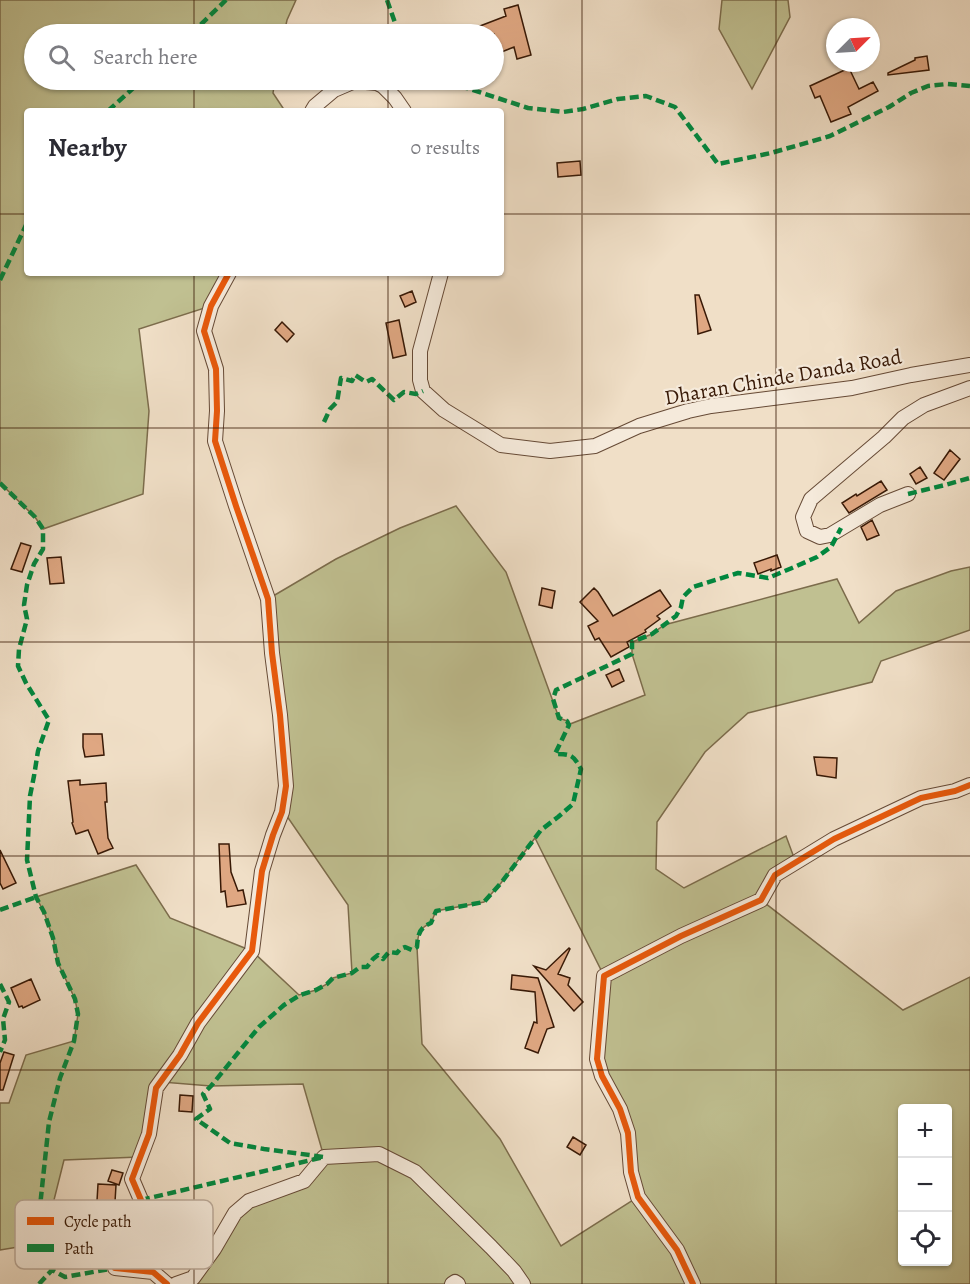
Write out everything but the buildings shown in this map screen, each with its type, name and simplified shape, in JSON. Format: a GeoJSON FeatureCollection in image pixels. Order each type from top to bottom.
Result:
{"type":"FeatureCollection","features":[{"type":"Feature","properties":{"kind":"street"},"geometry":{"type":"LineString","coordinates":[[314,108],[334,90]]}},
{"type":"Feature","properties":{"kind":"street"},"geometry":{"type":"LineString","coordinates":[[387,90],[402,108]]}},
{"type":"Feature","properties":{"kind":"street"},"geometry":{"type":"LineString","coordinates":[[141,1200],[132,1179],[149,1134],[156,1088],[180,1055],[198,1023],[252,951],[261,871],[282,812],[286,786],[268,599],[215,441],[216,369],[204,332],[211,306],[227,276]]}},
{"type":"Feature","properties":{"kind":"street","name":"Dharan Chinde Danda Road"},"geometry":{"type":"LineString","coordinates":[[440,276],[420,351],[420,380],[423,391],[444,410],[501,445],[550,451],[596,446],[639,426],[699,409],[852,388],[970,365]]}},
{"type":"Feature","properties":{"kind":"street"},"geometry":{"type":"LineString","coordinates":[[908,494],[880,505],[830,535],[820,537],[807,531],[803,517],[811,499],[903,418],[924,405],[970,388]]}},
{"type":"Feature","properties":{"kind":"street"},"geometry":{"type":"LineString","coordinates":[[693,1284],[677,1250],[638,1197],[631,1172],[628,1133],[620,1109],[602,1076],[597,1059],[604,976],[681,936],[761,900],[775,875],[834,839],[921,798],[955,791],[970,785]]}},
{"type":"Feature","properties":{"kind":"street"},"geometry":{"type":"LineString","coordinates":[[213,1250],[235,1213],[249,1201],[304,1181],[324,1157],[379,1154],[414,1172],[491,1247],[523,1284]]}},
{"type":"Feature","properties":{"kind":"street"},"geometry":{"type":"LineString","coordinates":[[124,1269],[153,1272],[167,1284]]}},
{"type":"Feature","properties":{"kind":"street"},"geometry":{"type":"LineString","coordinates":[[176,1284],[193,1278],[200,1269]]}},
{"type":"Feature","properties":{"kind":"street"},"geometry":{"type":"LineString","coordinates":[[452,1284],[455,1282],[458,1284]]}},
{"type":"Feature","properties":{"kind":"green space"},"geometry":{"type":"Polygon","coordinates":[[[0,0],[296,0],[286,24],[24,24],[24,90],[273,90],[273,93],[283,108],[24,108],[24,276],[227,276],[211,306],[139,329],[149,411],[143,494],[43,529],[35,517],[0,483],[0,0]]]}},
{"type":"Feature","properties":{"kind":"green space"},"geometry":{"type":"Polygon","coordinates":[[[722,0],[788,0],[790,17],[752,89],[719,29],[722,0]]]}},
{"type":"Feature","properties":{"kind":"green space"},"geometry":{"type":"Polygon","coordinates":[[[456,506],[506,572],[559,718],[570,724],[645,695],[632,654],[632,642],[652,634],[664,625],[837,579],[859,623],[896,591],[951,571],[970,567],[970,630],[881,661],[872,682],[748,713],[705,752],[657,822],[656,869],[684,888],[786,836],[796,863],[761,900],[903,1010],[970,977],[970,1284],[176,1284],[193,1278],[199,1269],[213,1269],[213,1247],[235,1213],[304,1181],[324,1157],[303,1084],[211,1086],[162,1082],[139,1157],[64,1160],[54,1200],[15,1200],[15,1248],[0,1250],[0,1103],[9,1103],[26,1055],[74,1041],[78,1014],[75,999],[58,963],[44,912],[36,897],[136,865],[170,918],[252,951],[299,995],[316,990],[333,978],[352,973],[348,905],[282,809],[268,599],[336,559],[400,528],[456,506]],[[535,838],[484,902],[436,911],[431,923],[420,932],[417,947],[422,1044],[500,1139],[561,1246],[638,1197],[628,1133],[602,1076],[604,976],[535,838]]]}},
{"type":"Feature","properties":{"kind":"marked path"},"geometry":{"type":"LineString","coordinates":[[201,24],[226,0]]}},
{"type":"Feature","properties":{"kind":"marked path"},"geometry":{"type":"LineString","coordinates":[[387,0],[395,24]]}},
{"type":"Feature","properties":{"kind":"marked path"},"geometry":{"type":"LineString","coordinates":[[473,90],[528,108],[563,112],[618,99],[646,96],[675,107],[718,164],[771,153],[830,136],[928,86],[947,84],[970,86]]}},
{"type":"Feature","properties":{"kind":"marked path"},"geometry":{"type":"LineString","coordinates":[[111,108],[131,90]]}},
{"type":"Feature","properties":{"kind":"marked path"},"geometry":{"type":"LineString","coordinates":[[0,280],[24,229]]}},
{"type":"Feature","properties":{"kind":"marked path"},"geometry":{"type":"LineString","coordinates":[[324,422],[330,409],[337,402],[341,378],[352,381],[355,375],[366,382],[372,379],[394,400],[404,392],[416,394],[423,391]]}},
{"type":"Feature","properties":{"kind":"marked path"},"geometry":{"type":"LineString","coordinates":[[908,494],[970,478]]}},
{"type":"Feature","properties":{"kind":"marked path"},"geometry":{"type":"LineString","coordinates":[[0,483],[35,517],[43,529],[43,549],[34,564],[27,585],[24,605],[27,619],[19,649],[18,666],[49,720],[38,751],[30,796],[27,860],[36,897],[44,912],[58,963],[75,999],[78,1014],[74,1041],[60,1078],[49,1122],[41,1200]]}},
{"type":"Feature","properties":{"kind":"marked path"},"geometry":{"type":"LineString","coordinates":[[141,1200],[324,1157],[230,1143],[196,1119],[210,1109],[203,1094],[259,1027],[284,1005],[300,995],[327,984],[333,978],[352,973],[360,967],[367,967],[378,955],[383,959],[389,952],[397,953],[405,947],[412,950],[417,947],[420,932],[431,923],[436,911],[484,902],[541,830],[573,804],[581,769],[571,756],[555,754],[569,725],[567,721],[559,718],[553,699],[556,690],[632,654],[632,642],[652,634],[676,616],[683,597],[693,587],[738,573],[768,578],[817,557],[831,547],[841,528]]}},
{"type":"Feature","properties":{"kind":"marked path"},"geometry":{"type":"LineString","coordinates":[[0,910],[36,897]]}},
{"type":"Feature","properties":{"kind":"marked path"},"geometry":{"type":"LineString","coordinates":[[0,984],[9,1002],[3,1019],[5,1040],[0,1052]]}},
{"type":"Feature","properties":{"kind":"marked path"},"geometry":{"type":"LineString","coordinates":[[39,1284],[52,1270],[65,1277],[109,1269]]}},
{"type":"Feature","properties":{"kind":"cycle path"},"geometry":{"type":"LineString","coordinates":[[141,1200],[132,1179],[149,1134],[156,1088],[180,1055],[198,1023],[252,951],[262,871],[282,812],[286,786],[268,599],[215,441],[216,369],[204,331],[211,306],[227,276]]}},
{"type":"Feature","properties":{"kind":"cycle path"},"geometry":{"type":"LineString","coordinates":[[693,1284],[677,1250],[638,1197],[631,1172],[628,1133],[620,1109],[602,1076],[597,1059],[604,976],[681,936],[761,900],[775,875],[834,839],[921,798],[955,791],[970,785]]}},
{"type":"Feature","properties":{"kind":"cycle path"},"geometry":{"type":"LineString","coordinates":[[124,1269],[153,1272],[167,1284]]}}]}
